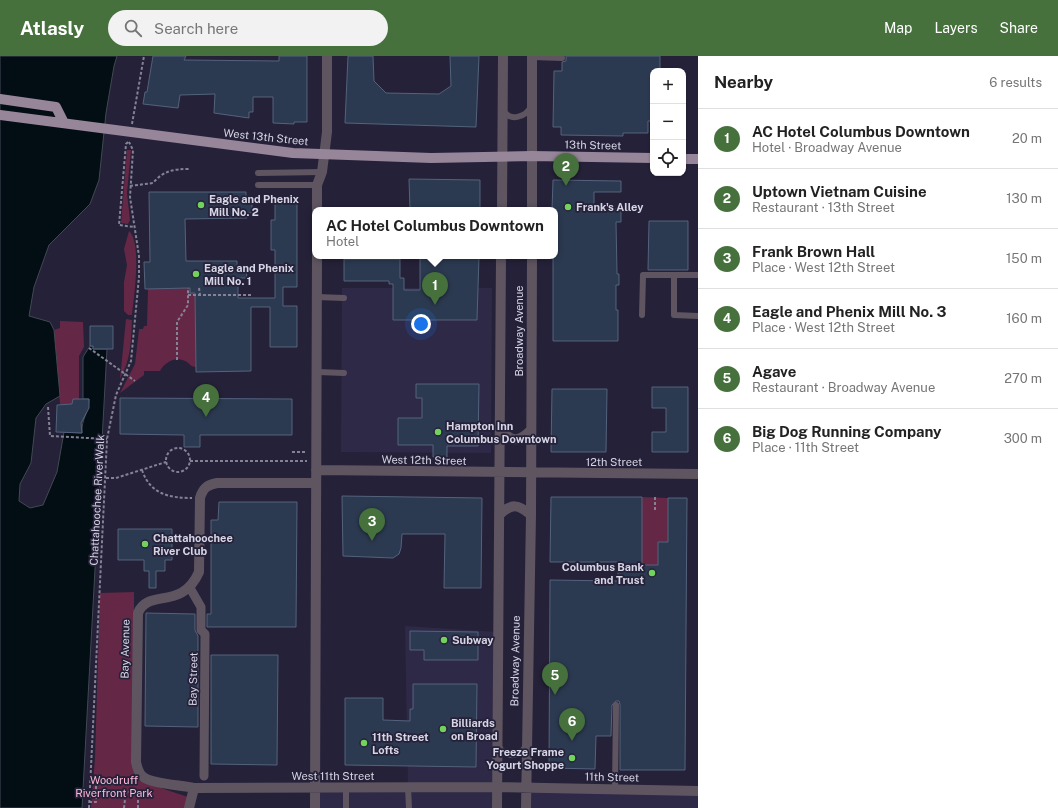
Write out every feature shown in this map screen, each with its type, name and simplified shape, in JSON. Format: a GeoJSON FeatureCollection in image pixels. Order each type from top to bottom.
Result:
{"type":"FeatureCollection","features":[{"type":"Feature","properties":{"kind":"main road"},"geometry":{"type":"LineString","coordinates":[[0,99],[56,107],[64,123]]}},
{"type":"Feature","properties":{"kind":"main road","name":"West 13th Street"},"geometry":{"type":"LineString","coordinates":[[0,115],[293,153],[431,158],[532,156]]}},
{"type":"Feature","properties":{"kind":"main road","name":"13th Street"},"geometry":{"type":"LineString","coordinates":[[532,156],[650,158]]}},
{"type":"Feature","properties":{"kind":"main road"},"geometry":{"type":"LineString","coordinates":[[686,159],[698,159]]}},
{"type":"Feature","properties":{"kind":"street"},"geometry":{"type":"LineString","coordinates":[[317,207],[317,185],[322,172],[327,132],[327,56]]}},
{"type":"Feature","properties":{"kind":"street"},"geometry":{"type":"LineString","coordinates":[[502,207],[503,56]]}},
{"type":"Feature","properties":{"kind":"street"},"geometry":{"type":"LineString","coordinates":[[532,57],[532,207]]}},
{"type":"Feature","properties":{"kind":"street"},"geometry":{"type":"LineString","coordinates":[[315,808],[316,483],[318,372],[317,259]]}},
{"type":"Feature","properties":{"kind":"street","name":"Broadway Avenue"},"geometry":{"type":"LineString","coordinates":[[497,808],[501,259]]}},
{"type":"Feature","properties":{"kind":"street","name":"Broadway Avenue"},"geometry":{"type":"LineString","coordinates":[[526,808],[531,515],[532,259]]}},
{"type":"Feature","properties":{"kind":"street"},"geometry":{"type":"LineString","coordinates":[[500,429],[508,437],[516,440],[524,437],[531,430]]}},
{"type":"Feature","properties":{"kind":"street","name":"West 12th Street"},"geometry":{"type":"LineString","coordinates":[[317,461],[531,474]]}},
{"type":"Feature","properties":{"kind":"street","name":"12th Street"},"geometry":{"type":"LineString","coordinates":[[531,474],[698,474]]}},
{"type":"Feature","properties":{"kind":"street"},"geometry":{"type":"LineString","coordinates":[[190,588],[199,572],[200,498],[206,487],[216,483],[316,483]]}},
{"type":"Feature","properties":{"kind":"street"},"geometry":{"type":"LineString","coordinates":[[499,515],[506,508],[515,506],[523,508],[531,515]]}},
{"type":"Feature","properties":{"kind":"street","name":"Bay Street"},"geometry":{"type":"LineString","coordinates":[[190,588],[201,606],[201,630],[205,634],[204,776]]}},
{"type":"Feature","properties":{"kind":"street","name":"Bay Avenue"},"geometry":{"type":"LineString","coordinates":[[143,777],[139,773],[136,762],[138,613],[140,607],[149,601],[173,597],[182,594],[190,588]]}},
{"type":"Feature","properties":{"kind":"street","name":"West 11th Street"},"geometry":{"type":"LineString","coordinates":[[143,777],[151,781],[194,788],[526,787]]}},
{"type":"Feature","properties":{"kind":"street","name":"11th Street"},"geometry":{"type":"LineString","coordinates":[[526,787],[698,791]]}},
{"type":"Feature","properties":{"kind":"street"},"geometry":{"type":"LineString","coordinates":[[189,808],[194,788]]}},
{"type":"Feature","properties":{"kind":"lane"},"geometry":{"type":"LineString","coordinates":[[532,57],[562,58]]}},
{"type":"Feature","properties":{"kind":"lane"},"geometry":{"type":"LineString","coordinates":[[502,106],[504,113],[509,116],[518,117],[528,112],[532,101]]}},
{"type":"Feature","properties":{"kind":"lane"},"geometry":{"type":"LineString","coordinates":[[258,173],[322,172]]}},
{"type":"Feature","properties":{"kind":"lane"},"geometry":{"type":"LineString","coordinates":[[258,185],[317,185]]}},
{"type":"Feature","properties":{"kind":"lane"},"geometry":{"type":"LineString","coordinates":[[642,316],[643,275],[698,275]]}},
{"type":"Feature","properties":{"kind":"lane"},"geometry":{"type":"LineString","coordinates":[[674,275],[674,315],[698,316]]}},
{"type":"Feature","properties":{"kind":"lane"},"geometry":{"type":"LineString","coordinates":[[317,297],[344,298]]}},
{"type":"Feature","properties":{"kind":"lane"},"geometry":{"type":"LineString","coordinates":[[318,372],[344,372]]}},
{"type":"Feature","properties":{"kind":"lane"},"geometry":{"type":"LineString","coordinates":[[616,705],[616,789]]}},
{"type":"Feature","properties":{"kind":"lane"},"geometry":{"type":"LineString","coordinates":[[498,745],[503,753],[509,756],[521,753],[526,746]]}},
{"type":"Feature","properties":{"kind":"lane"},"geometry":{"type":"LineString","coordinates":[[408,787],[409,808]]}},
{"type":"Feature","properties":{"kind":"lane"},"geometry":{"type":"LineString","coordinates":[[346,788],[346,808]]}},
{"type":"Feature","properties":{"kind":"path"},"geometry":{"type":"LineString","coordinates":[[132,128],[144,56]]}},
{"type":"Feature","properties":{"kind":"path","name":"Chattahoochee RiverWalk"},"geometry":{"type":"LineString","coordinates":[[89,808],[107,438],[116,395],[131,361],[140,256],[130,197],[133,150],[129,141],[130,135]]}},
{"type":"Feature","properties":{"kind":"path"},"geometry":{"type":"LineString","coordinates":[[129,141],[126,144],[119,225],[134,227]]}},
{"type":"Feature","properties":{"kind":"path"},"geometry":{"type":"LineString","coordinates":[[130,186],[153,183],[159,176],[168,171],[176,169],[189,169]]}},
{"type":"Feature","properties":{"kind":"path"},"geometry":{"type":"LineString","coordinates":[[177,360],[176,322],[187,308],[188,288]]}},
{"type":"Feature","properties":{"kind":"path"},"geometry":{"type":"LineString","coordinates":[[200,288],[200,295]]}},
{"type":"Feature","properties":{"kind":"path"},"geometry":{"type":"LineString","coordinates":[[188,295],[253,295]]}},
{"type":"Feature","properties":{"kind":"path"},"geometry":{"type":"LineString","coordinates":[[89,348],[135,381]]}},
{"type":"Feature","properties":{"kind":"path"},"geometry":{"type":"LineString","coordinates":[[48,407],[50,436],[107,438]]}},
{"type":"Feature","properties":{"kind":"path"},"geometry":{"type":"LineString","coordinates":[[178,448],[188,454],[190,461],[187,468],[180,472],[172,471],[167,462],[169,453],[178,448]]}},
{"type":"Feature","properties":{"kind":"path"},"geometry":{"type":"LineString","coordinates":[[292,452],[317,461]]}},
{"type":"Feature","properties":{"kind":"path"},"geometry":{"type":"LineString","coordinates":[[190,461],[317,461]]}},
{"type":"Feature","properties":{"kind":"path"},"geometry":{"type":"LineString","coordinates":[[106,478],[116,478],[167,462]]}},
{"type":"Feature","properties":{"kind":"path"},"geometry":{"type":"LineString","coordinates":[[142,470],[145,478],[154,489],[166,496],[178,498]]}},
{"type":"Feature","properties":{"kind":"path"},"geometry":{"type":"LineString","coordinates":[[655,498],[655,512]]}},
{"type":"Feature","properties":{"kind":"path"},"geometry":{"type":"LineString","coordinates":[[89,802],[96,802],[96,777],[90,777]]}},
{"type":"Feature","properties":{"kind":"path"},"geometry":{"type":"LineString","coordinates":[[96,791],[138,792],[138,808]]}},
{"type":"Feature","properties":{"kind":"path"},"geometry":{"type":"LineString","coordinates":[[124,808],[126,791]]}},
{"type":"Feature","properties":{"kind":"shaded area"},"geometry":{"type":"Polygon","coordinates":[[[0,56],[117,56],[106,113],[99,180],[90,204],[49,245],[34,287],[29,316],[50,322],[54,330],[60,396],[46,404],[36,418],[31,463],[20,484],[19,501],[30,508],[43,505],[57,472],[64,432],[82,433],[89,404],[89,399],[83,399],[83,357],[90,346],[93,346],[93,349],[107,349],[82,808],[0,808],[0,56]]]}},
{"type":"Feature","properties":{"kind":"shaded area"},"geometry":{"type":"Polygon","coordinates":[[[342,288],[492,288],[491,453],[341,452],[342,288]]]}},
{"type":"Feature","properties":{"kind":"shaded area"},"geometry":{"type":"Polygon","coordinates":[[[405,626],[498,632],[497,808],[315,808],[315,788],[408,787],[405,626]]]}},
{"type":"Feature","properties":{"kind":"shaded area"},"geometry":{"type":"Polygon","coordinates":[[[526,787],[698,791],[698,808],[526,808],[526,787]]]}},
{"type":"Feature","properties":{"kind":"green space"},"geometry":{"type":"Polygon","coordinates":[[[127,150],[131,150],[127,193],[130,220],[128,224],[121,223],[127,150]]]}},
{"type":"Feature","properties":{"kind":"green space"},"geometry":{"type":"Polygon","coordinates":[[[129,231],[133,237],[136,258],[132,315],[128,315],[124,311],[124,282],[127,265],[124,249],[129,231]]]}},
{"type":"Feature","properties":{"kind":"green space"},"geometry":{"type":"Polygon","coordinates":[[[190,288],[190,293],[195,293],[196,367],[178,359],[171,361],[167,363],[160,371],[144,371],[144,375],[120,393],[135,364],[139,329],[143,329],[144,326],[147,326],[148,289],[190,288]]]}},
{"type":"Feature","properties":{"kind":"green space"},"geometry":{"type":"Polygon","coordinates":[[[126,319],[132,320],[131,343],[124,372],[120,379],[126,319]]]}},
{"type":"Feature","properties":{"kind":"green space"},"geometry":{"type":"Polygon","coordinates":[[[60,321],[83,322],[84,347],[79,356],[79,399],[73,399],[72,404],[60,404],[54,330],[60,328],[60,321]]]}},
{"type":"Feature","properties":{"kind":"green space"},"geometry":{"type":"Polygon","coordinates":[[[642,497],[668,498],[668,542],[658,543],[658,565],[642,565],[642,497]]]}},
{"type":"Feature","properties":{"kind":"green space","name":"Woodruff Riverfront Park"},"geometry":{"type":"Polygon","coordinates":[[[134,592],[134,779],[191,798],[186,808],[91,808],[95,758],[100,593],[134,592]]]}},
{"type":"Feature","properties":{"kind":"building"},"geometry":{"type":"Polygon","coordinates":[[[153,56],[186,56],[184,60],[279,61],[279,56],[307,56],[307,122],[294,122],[294,124],[273,123],[273,97],[253,97],[253,112],[249,112],[249,118],[214,113],[215,94],[180,95],[178,108],[143,104],[145,92],[147,92],[153,56]]]}},
{"type":"Feature","properties":{"kind":"building"},"geometry":{"type":"Polygon","coordinates":[[[348,56],[373,56],[374,81],[386,93],[439,94],[451,86],[450,56],[479,56],[476,127],[345,123],[348,56]]]}},
{"type":"Feature","properties":{"kind":"building"},"geometry":{"type":"Polygon","coordinates":[[[566,56],[660,56],[660,68],[650,68],[650,121],[648,121],[648,133],[623,133],[623,136],[561,135],[561,127],[553,127],[554,71],[562,71],[562,62],[566,61],[566,56]]]}},
{"type":"Feature","properties":{"kind":"building"},"geometry":{"type":"Polygon","coordinates":[[[409,179],[480,180],[480,207],[410,207],[409,179]]]}},
{"type":"Feature","properties":{"kind":"building"},"geometry":{"type":"Polygon","coordinates":[[[553,180],[621,181],[621,192],[594,192],[594,209],[621,209],[621,222],[616,222],[617,274],[619,274],[619,285],[616,285],[618,341],[553,341],[553,259],[558,259],[558,207],[552,207],[553,180]]]}},
{"type":"Feature","properties":{"kind":"building"},"geometry":{"type":"Polygon","coordinates":[[[149,192],[246,192],[246,197],[252,197],[252,213],[247,213],[247,218],[185,219],[186,261],[237,261],[237,270],[246,269],[247,278],[238,278],[238,298],[275,298],[275,250],[271,250],[271,220],[275,220],[275,199],[297,199],[297,287],[283,287],[283,306],[297,306],[297,347],[270,347],[270,307],[251,307],[251,371],[196,372],[195,293],[190,293],[190,288],[145,289],[144,262],[150,262],[149,192]]]}},
{"type":"Feature","properties":{"kind":"building"},"geometry":{"type":"Polygon","coordinates":[[[649,221],[688,221],[688,270],[648,270],[649,221]]]}},
{"type":"Feature","properties":{"kind":"building"},"geometry":{"type":"Polygon","coordinates":[[[344,259],[400,259],[400,278],[404,278],[404,290],[420,290],[420,259],[479,259],[477,320],[393,320],[393,284],[389,284],[389,281],[344,281],[344,259]]]}},
{"type":"Feature","properties":{"kind":"building"},"geometry":{"type":"Polygon","coordinates":[[[90,326],[113,326],[113,349],[93,349],[93,346],[90,346],[90,326]]]}},
{"type":"Feature","properties":{"kind":"building"},"geometry":{"type":"Polygon","coordinates":[[[416,384],[479,384],[478,446],[447,446],[447,458],[433,457],[433,445],[398,445],[398,418],[422,418],[422,398],[416,398],[416,384]]]}},
{"type":"Feature","properties":{"kind":"building"},"geometry":{"type":"Polygon","coordinates":[[[652,387],[688,387],[688,452],[652,452],[652,432],[666,432],[666,408],[652,408],[652,387]]]}},
{"type":"Feature","properties":{"kind":"building"},"geometry":{"type":"Polygon","coordinates":[[[552,389],[607,389],[606,452],[551,452],[552,389]]]}},
{"type":"Feature","properties":{"kind":"building"},"geometry":{"type":"Polygon","coordinates":[[[120,398],[292,399],[292,435],[200,435],[200,447],[184,447],[184,435],[120,434],[120,398]]]}},
{"type":"Feature","properties":{"kind":"building"},"geometry":{"type":"Polygon","coordinates":[[[73,399],[89,399],[89,408],[81,423],[82,433],[56,432],[57,405],[72,404],[73,399]]]}},
{"type":"Feature","properties":{"kind":"building"},"geometry":{"type":"Polygon","coordinates":[[[342,496],[482,498],[481,588],[444,588],[445,534],[402,534],[399,554],[393,558],[343,556],[342,496]]]}},
{"type":"Feature","properties":{"kind":"building"},"geometry":{"type":"Polygon","coordinates":[[[551,497],[642,497],[642,565],[658,565],[658,542],[668,542],[668,498],[687,498],[685,770],[620,770],[619,701],[616,701],[612,705],[611,736],[596,736],[595,769],[549,768],[550,580],[618,581],[618,562],[550,562],[551,497]]]}},
{"type":"Feature","properties":{"kind":"building"},"geometry":{"type":"Polygon","coordinates":[[[219,502],[297,502],[296,627],[207,627],[207,614],[211,614],[211,520],[218,520],[219,502]]]}},
{"type":"Feature","properties":{"kind":"building","name":"Chattahoochee River Club"},"geometry":{"type":"Polygon","coordinates":[[[118,529],[172,529],[172,560],[165,560],[165,571],[156,571],[156,588],[149,588],[149,571],[144,571],[144,560],[118,560],[118,529]]]}},
{"type":"Feature","properties":{"kind":"building"},"geometry":{"type":"Polygon","coordinates":[[[146,613],[195,614],[195,630],[198,636],[198,727],[145,726],[146,613]]]}},
{"type":"Feature","properties":{"kind":"building","name":"Subway"},"geometry":{"type":"Polygon","coordinates":[[[410,631],[478,632],[478,660],[424,660],[424,650],[410,650],[410,631]]]}},
{"type":"Feature","properties":{"kind":"building"},"geometry":{"type":"Polygon","coordinates":[[[211,655],[278,655],[277,765],[211,764],[211,655]]]}},
{"type":"Feature","properties":{"kind":"building"},"geometry":{"type":"Polygon","coordinates":[[[413,684],[477,684],[476,767],[345,765],[345,698],[383,698],[383,720],[410,721],[410,709],[413,709],[413,684]]]}},
{"type":"Feature","properties":{"kind":"place","name":"Uptown Vietnam Cuisine"},"geometry":{"type":"Point","coordinates":[566,186]}},
{"type":"Feature","properties":{"kind":"place","name":"Eagle and Phenix Mill No. 2"},"geometry":{"type":"Point","coordinates":[201,205]}},
{"type":"Feature","properties":{"kind":"place","name":"Frank's Alley"},"geometry":{"type":"Point","coordinates":[568,207]}},
{"type":"Feature","properties":{"kind":"place","name":"Eagle and Phenix Mill No. 1"},"geometry":{"type":"Point","coordinates":[196,274]}},
{"type":"Feature","properties":{"kind":"place","name":"AC Hotel Columbus Downtown"},"geometry":{"type":"Point","coordinates":[435,305]}},
{"type":"Feature","properties":{"kind":"place","name":"Eagle and Phenix Mill No. 3"},"geometry":{"type":"Point","coordinates":[206,417]}},
{"type":"Feature","properties":{"kind":"place","name":"Hampton Inn Columbus Downtown"},"geometry":{"type":"Point","coordinates":[438,432]}},
{"type":"Feature","properties":{"kind":"place","name":"Frank Brown Hall"},"geometry":{"type":"Point","coordinates":[372,541]}},
{"type":"Feature","properties":{"kind":"place","name":"Chattahoochee River Club"},"geometry":{"type":"Point","coordinates":[145,544]}},
{"type":"Feature","properties":{"kind":"place","name":"Columbus Bank and Trust"},"geometry":{"type":"Point","coordinates":[652,573]}},
{"type":"Feature","properties":{"kind":"place","name":"Subway"},"geometry":{"type":"Point","coordinates":[444,640]}},
{"type":"Feature","properties":{"kind":"place","name":"Agave"},"geometry":{"type":"Point","coordinates":[555,695]}},
{"type":"Feature","properties":{"kind":"place","name":"Billiards on Broad"},"geometry":{"type":"Point","coordinates":[443,729]}},
{"type":"Feature","properties":{"kind":"place","name":"Big Dog Running Company"},"geometry":{"type":"Point","coordinates":[572,741]}},
{"type":"Feature","properties":{"kind":"place","name":"11th Street Lofts"},"geometry":{"type":"Point","coordinates":[364,743]}},
{"type":"Feature","properties":{"kind":"place","name":"Freeze Frame Yogurt Shoppe"},"geometry":{"type":"Point","coordinates":[572,758]}}]}
